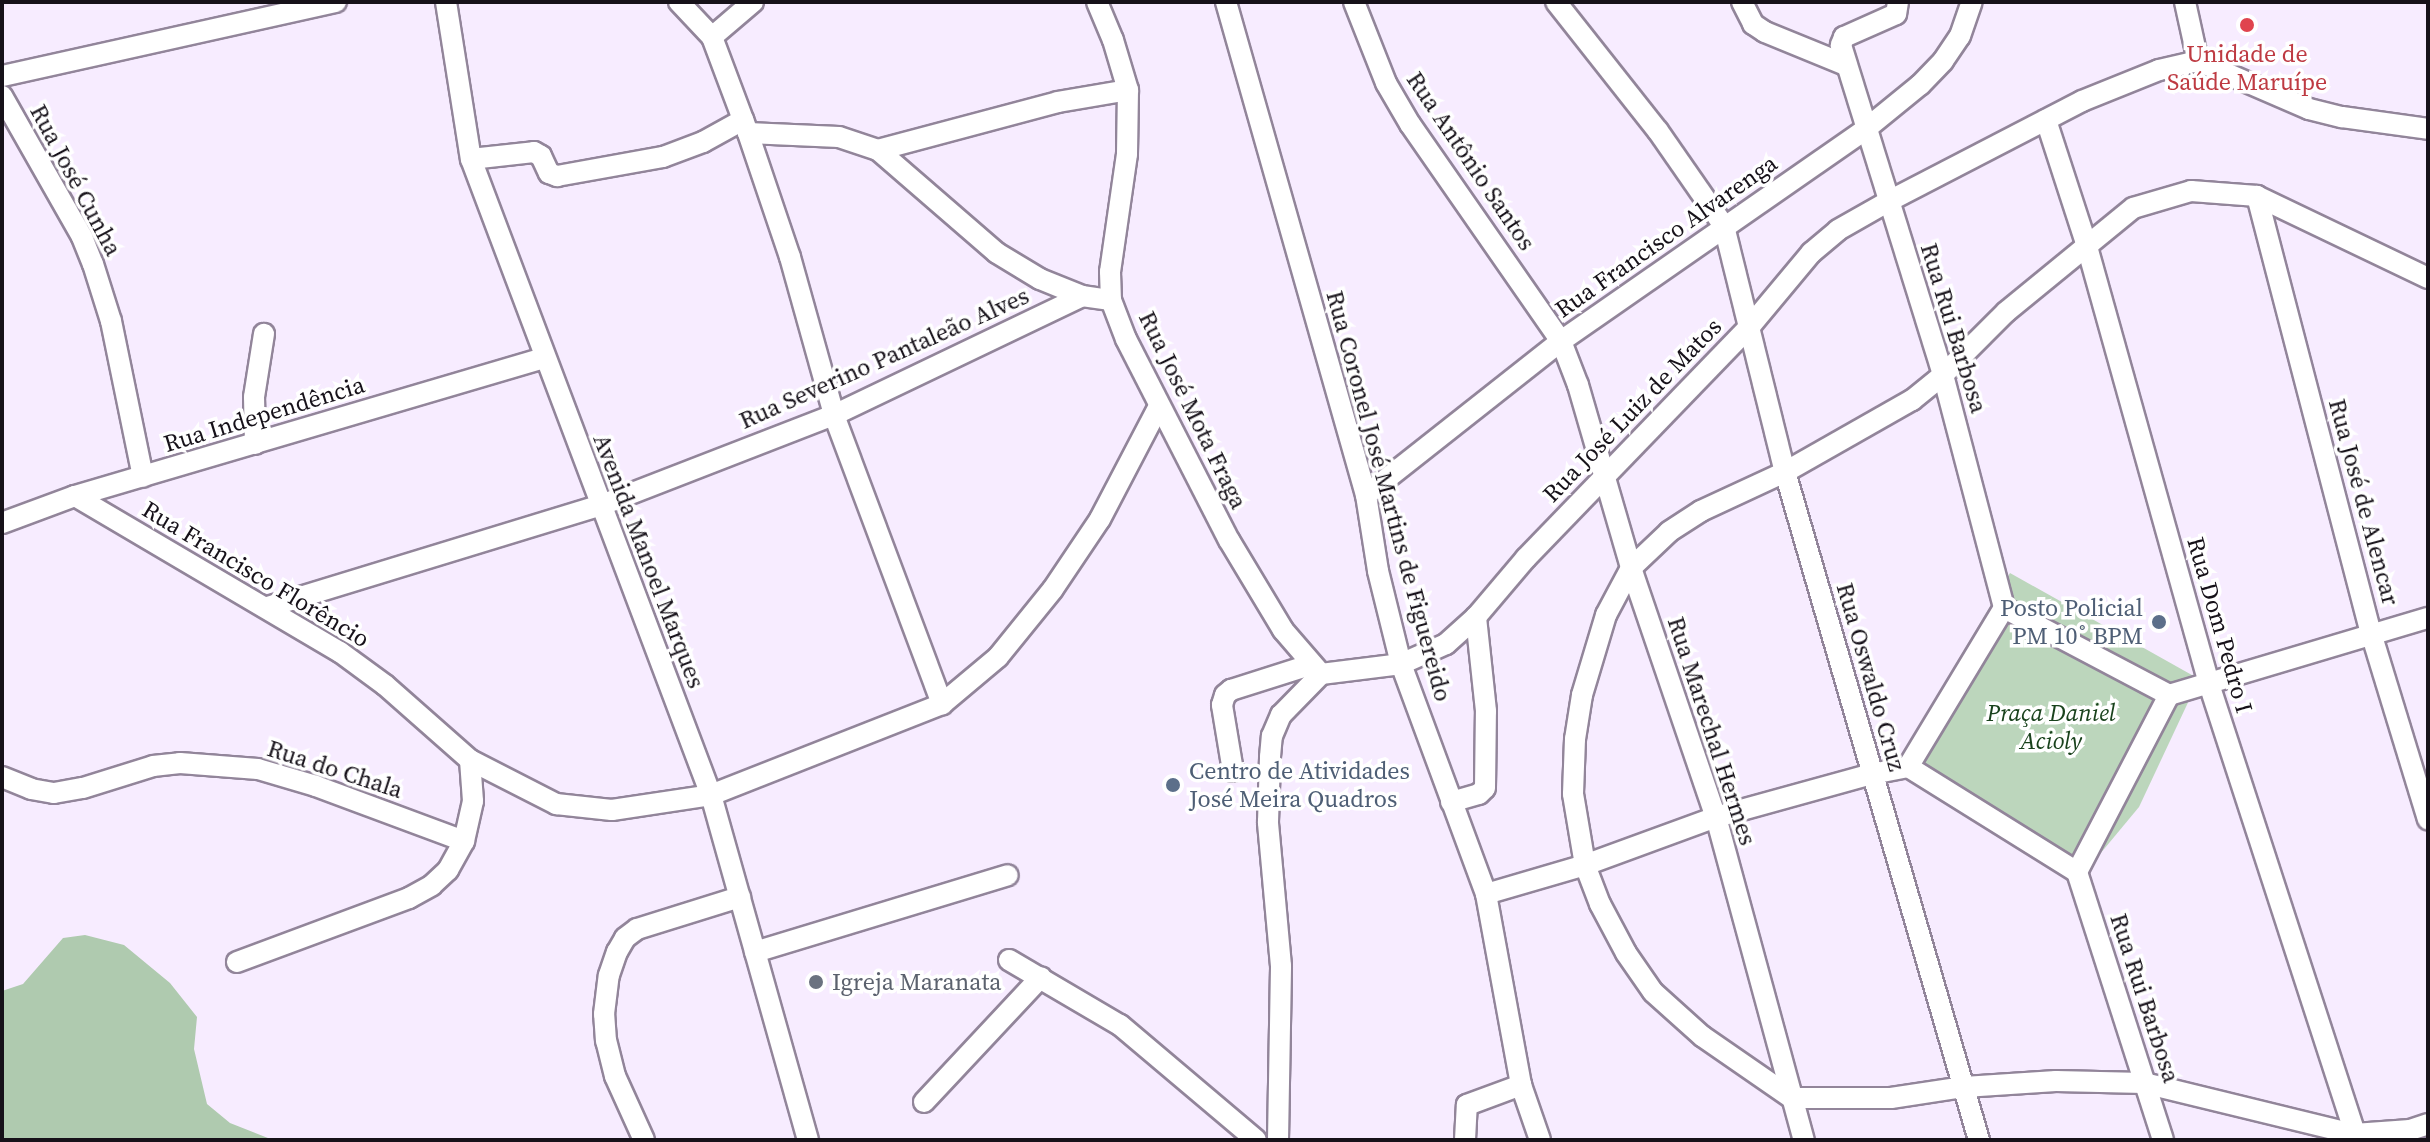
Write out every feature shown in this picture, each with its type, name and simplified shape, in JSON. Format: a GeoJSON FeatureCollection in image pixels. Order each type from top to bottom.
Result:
{"type":"FeatureCollection","features":[{"type":"Feature","properties":{"kind":"street"},"geometry":{"type":"LineString","coordinates":[[2,76],[336,2]]}},
{"type":"Feature","properties":{"kind":"street","name":"Avenida Manoel Marques"},"geometry":{"type":"LineString","coordinates":[[446,2],[471,159],[543,358],[711,795],[808,1140]]}},
{"type":"Feature","properties":{"kind":"street"},"geometry":{"type":"LineString","coordinates":[[679,2],[712,37],[790,257],[834,415],[942,704]]}},
{"type":"Feature","properties":{"kind":"street"},"geometry":{"type":"LineString","coordinates":[[712,37],[753,2]]}},
{"type":"Feature","properties":{"kind":"street","name":"Rua José Mota Fraga"},"geometry":{"type":"LineString","coordinates":[[1097,2],[1113,40],[1128,90],[1127,154],[1110,272],[1111,300],[1126,339],[1159,406],[1259,592],[1315,670]]}},
{"type":"Feature","properties":{"kind":"street","name":"Rua Coronel José Martins de Figuereido"},"geometry":{"type":"LineString","coordinates":[[1226,2],[1366,495],[1378,571],[1401,664],[1486,894],[1521,1085],[1540,1140]]}},
{"type":"Feature","properties":{"kind":"street","name":"Rua Antônio Santos"},"geometry":{"type":"LineString","coordinates":[[1354,2],[1380,68],[1410,124],[1561,341]]}},
{"type":"Feature","properties":{"kind":"street","name":"Rua Oswaldo Cruz"},"geometry":{"type":"LineString","coordinates":[[1556,2],[1658,131],[1724,226],[1785,472],[1979,1140]]}},
{"type":"Feature","properties":{"kind":"street"},"geometry":{"type":"LineString","coordinates":[[1742,2],[1753,24],[1794,46],[1846,65]]}},
{"type":"Feature","properties":{"kind":"street"},"geometry":{"type":"LineString","coordinates":[[1846,65],[1841,45],[1844,37],[1896,14],[1898,2]]}},
{"type":"Feature","properties":{"kind":"street","name":"Rua Francisco Alvarenga"},"geometry":{"type":"LineString","coordinates":[[1366,495],[1561,341],[1867,128],[1943,61],[1960,36],[1972,2]]}},
{"type":"Feature","properties":{"kind":"street"},"geometry":{"type":"LineString","coordinates":[[2185,2],[2198,61],[2309,109],[2342,117],[2428,129]]}},
{"type":"Feature","properties":{"kind":"street","name":"Rua José Luiz de Matos"},"geometry":{"type":"LineString","coordinates":[[1233,771],[1222,705],[1225,695],[1231,690],[1315,670],[1401,664],[1446,644],[1476,617],[1526,558],[1751,325],[1811,253],[1838,230],[2117,85],[2198,61]]}},
{"type":"Feature","properties":{"kind":"street","name":"Rua Rui Barbosa"},"geometry":{"type":"LineString","coordinates":[[1846,65],[1943,375],[2004,608]]}},
{"type":"Feature","properties":{"kind":"street"},"geometry":{"type":"LineString","coordinates":[[878,150],[1058,102],[1128,90]]}},
{"type":"Feature","properties":{"kind":"street","name":"Rua José Cunha"},"geometry":{"type":"LineString","coordinates":[[2,96],[82,237],[93,264],[111,321],[143,477]]}},
{"type":"Feature","properties":{"kind":"street","name":"Rua Dom Pedro I"},"geometry":{"type":"LineString","coordinates":[[2046,120],[2086,243],[2209,684],[2355,1137]]}},
{"type":"Feature","properties":{"kind":"street"},"geometry":{"type":"LineString","coordinates":[[471,159],[534,152],[541,156],[549,173],[557,176],[663,157],[745,126],[839,137],[878,150],[997,253],[1040,279],[1082,296],[1111,300]]}},
{"type":"Feature","properties":{"kind":"street"},"geometry":{"type":"LineString","coordinates":[[2428,278],[2257,196],[2191,191],[2133,208],[2086,243],[2006,312],[1943,375],[1912,400],[1785,472],[1701,511],[1669,532],[1631,568],[1606,615],[1582,695],[1575,739],[1573,794],[1585,865],[1626,953],[1653,992],[1702,1036],[1792,1098],[1891,1098],[1964,1087],[2056,1081],[2144,1083],[2355,1137],[2410,1130],[2428,1124]]}},
{"type":"Feature","properties":{"kind":"street","name":"Rua José de Alencar"},"geometry":{"type":"LineString","coordinates":[[2257,196],[2371,633],[2428,820]]}},
{"type":"Feature","properties":{"kind":"street","name":"Rua Severino Pantaleão Alves"},"geometry":{"type":"LineString","coordinates":[[268,607],[599,506],[834,415],[1082,296]]}},
{"type":"Feature","properties":{"kind":"street"},"geometry":{"type":"LineString","coordinates":[[255,444],[256,375],[264,334]]}},
{"type":"Feature","properties":{"kind":"street","name":"Rua Marechal Hermes"},"geometry":{"type":"LineString","coordinates":[[1561,341],[1578,385],[1631,568],[1716,817],[1804,1140]]}},
{"type":"Feature","properties":{"kind":"street","name":"Rua Independência"},"geometry":{"type":"LineString","coordinates":[[2,523],[75,496],[543,358]]}},
{"type":"Feature","properties":{"kind":"street","name":"Rua Francisco Florêncio"},"geometry":{"type":"LineString","coordinates":[[75,496],[268,607],[385,685],[470,760],[556,804],[612,810],[711,795],[942,704],[998,657],[1053,589],[1100,519],[1159,406]]}},
{"type":"Feature","properties":{"kind":"street"},"geometry":{"type":"LineString","coordinates":[[1908,767],[2004,608],[2169,695],[2428,617]]}},
{"type":"Feature","properties":{"kind":"street"},"geometry":{"type":"LineString","coordinates":[[1451,802],[1479,794],[1485,788],[1486,711],[1476,617]]}},
{"type":"Feature","properties":{"kind":"street"},"geometry":{"type":"LineString","coordinates":[[1278,1140],[1281,966],[1268,822],[1270,757],[1272,736],[1281,715],[1315,670]]}},
{"type":"Feature","properties":{"kind":"street"},"geometry":{"type":"LineString","coordinates":[[1486,894],[1585,865],[1716,817],[1908,767],[2077,872],[2169,695]]}},
{"type":"Feature","properties":{"kind":"street"},"geometry":{"type":"LineString","coordinates":[[237,962],[409,898],[432,885],[448,870],[464,841],[473,801],[470,760]]}},
{"type":"Feature","properties":{"kind":"street","name":"Rua do Chala"},"geometry":{"type":"LineString","coordinates":[[2,777],[31,789],[54,793],[83,788],[153,766],[180,763],[258,769],[316,786],[464,841]]}},
{"type":"Feature","properties":{"kind":"street","name":"Rua Rui Barbosa"},"geometry":{"type":"LineString","coordinates":[[2077,872],[2163,1140]]}},
{"type":"Feature","properties":{"kind":"street"},"geometry":{"type":"LineString","coordinates":[[755,952],[1008,875]]}},
{"type":"Feature","properties":{"kind":"street"},"geometry":{"type":"LineString","coordinates":[[644,1140],[615,1076],[606,1041],[604,1014],[609,975],[617,952],[625,938],[637,929],[740,897]]}},
{"type":"Feature","properties":{"kind":"street"},"geometry":{"type":"LineString","coordinates":[[1009,960],[1120,1025],[1243,1136]]}},
{"type":"Feature","properties":{"kind":"street"},"geometry":{"type":"LineString","coordinates":[[924,1102],[1041,977]]}},
{"type":"Feature","properties":{"kind":"street"},"geometry":{"type":"LineString","coordinates":[[1465,1140],[1467,1105],[1521,1085]]}},
{"type":"Feature","properties":{"kind":"green space","name":"Praça Daniel Acioly"},"geometry":{"type":"Polygon","coordinates":[[[2010,573],[2199,679],[2139,807],[2080,878],[1895,766],[2010,573]]]}},
{"type":"Feature","properties":{"kind":"green space"},"geometry":{"type":"Polygon","coordinates":[[[85,935],[124,945],[170,983],[197,1017],[194,1049],[207,1104],[230,1123],[273,1140],[2,1140],[2,991],[23,984],[63,938],[85,935]]]}},
{"type":"Feature","properties":{"kind":"place","name":"Unidade de Saúde Maruípe"},"geometry":{"type":"Point","coordinates":[2247,25]}},
{"type":"Feature","properties":{"kind":"place","name":"Posto Policial PM 10˚ BPM"},"geometry":{"type":"Point","coordinates":[2159,622]}},
{"type":"Feature","properties":{"kind":"place","name":"Centro de Atividades José Meira Quadros"},"geometry":{"type":"Point","coordinates":[1173,785]}},
{"type":"Feature","properties":{"kind":"place","name":"Igreja Maranata"},"geometry":{"type":"Point","coordinates":[816,982]}}]}
